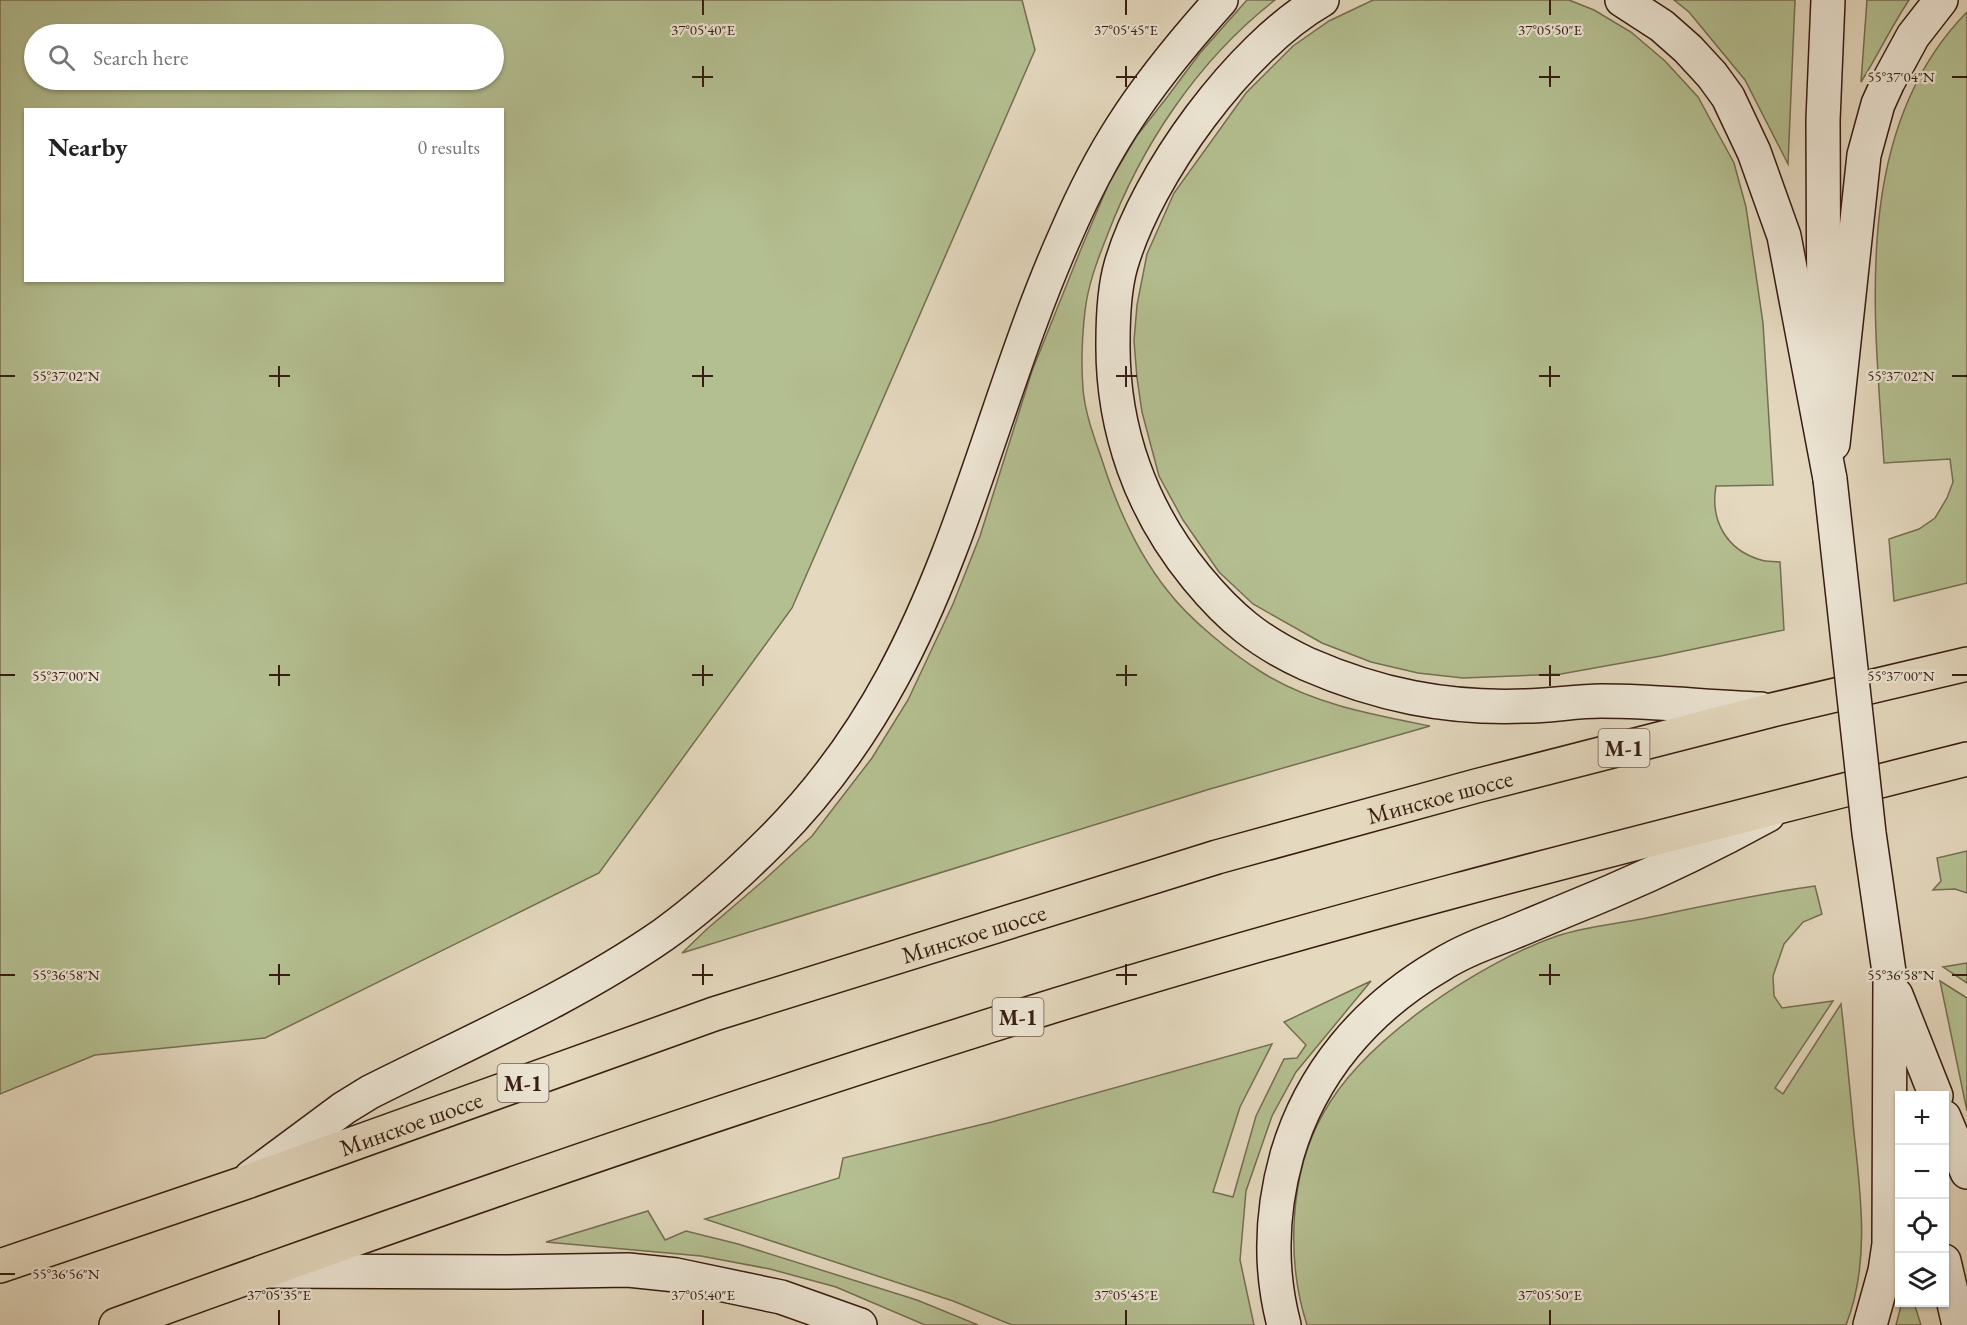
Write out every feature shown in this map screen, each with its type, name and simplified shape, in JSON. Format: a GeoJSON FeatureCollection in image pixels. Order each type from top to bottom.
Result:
{"type":"FeatureCollection","features":[{"type":"Feature","properties":{"kind":"highway","name":"Минское шоссе"},"geometry":{"type":"LineString","coordinates":[[0,1266],[241,1184],[714,1014],[1087,897],[1262,844],[1476,786],[1772,710],[1967,664]]}},
{"type":"Feature","properties":{"kind":"highway","name":"М-1"},"geometry":{"type":"LineString","coordinates":[[116,1325],[744,1105],[1039,1010],[1321,927],[1961,761]]}},
{"type":"Feature","properties":{"kind":"main road"},"geometry":{"type":"LineString","coordinates":[[241,1184],[344,1108],[370,1092],[572,990],[629,958],[663,935],[720,890],[772,840],[805,804],[853,742],[892,678],[910,641],[952,542],[1009,381],[1060,246],[1077,209],[1123,124],[1191,34],[1221,0]]}},
{"type":"Feature","properties":{"kind":"main road"},"geometry":{"type":"LineString","coordinates":[[1322,0],[1276,32],[1229,81],[1197,123],[1164,169],[1132,233],[1120,268],[1113,328],[1116,403],[1128,450],[1150,507],[1162,530],[1176,552],[1235,620],[1274,648],[1307,664],[1367,687],[1428,702],[1480,705],[1524,706],[1597,701],[1772,710]]}},
{"type":"Feature","properties":{"kind":"main road"},"geometry":{"type":"LineString","coordinates":[[1622,0],[1662,26],[1688,48],[1712,75],[1728,97],[1754,152],[1784,236],[1830,478]]}},
{"type":"Feature","properties":{"kind":"main road"},"geometry":{"type":"LineString","coordinates":[[1828,0],[1823,120],[1822,306],[1830,478],[1868,822],[1890,979],[1910,1091]]}},
{"type":"Feature","properties":{"kind":"main road"},"geometry":{"type":"LineString","coordinates":[[1830,478],[1864,155],[1878,104],[1888,82],[1913,36],[1941,0]]}},
{"type":"Feature","properties":{"kind":"main road"},"geometry":{"type":"LineString","coordinates":[[1930,673],[1967,655]]}},
{"type":"Feature","properties":{"kind":"main road"},"geometry":{"type":"LineString","coordinates":[[1284,1325],[1277,1294],[1273,1248],[1274,1220],[1284,1167],[1292,1140],[1313,1091],[1328,1066],[1349,1040],[1401,991],[1440,965],[1470,950],[1641,879],[1725,839],[1784,806]]}},
{"type":"Feature","properties":{"kind":"main road"},"geometry":{"type":"LineString","coordinates":[[1890,979],[1934,1091]]}},
{"type":"Feature","properties":{"kind":"main road"},"geometry":{"type":"LineString","coordinates":[[1870,1325],[1882,1282],[1889,1244],[1890,979]]}},
{"type":"Feature","properties":{"kind":"main road"},"geometry":{"type":"LineString","coordinates":[[1949,1129],[1967,1172]]}},
{"type":"Feature","properties":{"kind":"main road"},"geometry":{"type":"LineString","coordinates":[[265,1271],[628,1270],[676,1275],[781,1297],[860,1325]]}},
{"type":"Feature","properties":{"kind":"main road"},"geometry":{"type":"LineString","coordinates":[[1949,1282],[1959,1325]]}},
{"type":"Feature","properties":{"kind":"green space"},"geometry":{"type":"Polygon","coordinates":[[[0,0],[1022,0],[1035,50],[792,608],[599,873],[265,1038],[95,1055],[0,1094],[0,0]]]}},
{"type":"Feature","properties":{"kind":"green space"},"geometry":{"type":"Polygon","coordinates":[[[1247,0],[1275,0],[1221,50],[1175,107],[1137,170],[1103,245],[1086,301],[1084,321],[1082,379],[1088,416],[1114,495],[1128,528],[1146,560],[1167,590],[1199,624],[1251,665],[1302,693],[1344,707],[1430,726],[1210,789],[682,953],[812,836],[872,758],[908,700],[953,604],[980,536],[1032,371],[1109,183],[1136,137],[1200,53],[1247,0]]]}},
{"type":"Feature","properties":{"kind":"green space"},"geometry":{"type":"Polygon","coordinates":[[[1373,0],[1569,0],[1594,10],[1631,32],[1665,61],[1698,97],[1734,163],[1746,207],[1763,323],[1773,485],[1716,486],[1716,510],[1723,532],[1738,549],[1761,560],[1780,562],[1784,630],[1561,674],[1463,678],[1418,673],[1371,662],[1322,643],[1253,604],[1219,572],[1183,520],[1159,476],[1142,412],[1137,378],[1134,341],[1137,305],[1147,254],[1174,193],[1246,93],[1293,46],[1329,21],[1373,0]]]}},
{"type":"Feature","properties":{"kind":"green space"},"geometry":{"type":"Polygon","coordinates":[[[1674,0],[1795,0],[1788,164],[1745,80],[1689,12],[1674,0]]]}},
{"type":"Feature","properties":{"kind":"green space"},"geometry":{"type":"Polygon","coordinates":[[[1867,0],[1909,0],[1861,82],[1867,0]]]}},
{"type":"Feature","properties":{"kind":"green space"},"geometry":{"type":"Polygon","coordinates":[[[1967,12],[1967,583],[1894,601],[1889,539],[1919,529],[1935,518],[1953,482],[1950,459],[1884,463],[1876,345],[1875,285],[1878,225],[1887,167],[1904,111],[1930,59],[1967,12]]]}},
{"type":"Feature","properties":{"kind":"green space"},"geometry":{"type":"Polygon","coordinates":[[[1967,851],[1967,893],[1955,889],[1933,890],[1941,881],[1937,858],[1967,851]]]}},
{"type":"Feature","properties":{"kind":"green space"},"geometry":{"type":"Polygon","coordinates":[[[1815,886],[1822,914],[1803,922],[1784,944],[1773,976],[1774,996],[1782,1008],[1833,1001],[1775,1088],[1783,1094],[1841,1004],[1862,1230],[1854,1302],[1846,1325],[1307,1325],[1300,1300],[1294,1245],[1297,1190],[1303,1163],[1323,1114],[1341,1086],[1394,1032],[1459,985],[1526,948],[1557,936],[1588,928],[1815,886]]]}},
{"type":"Feature","properties":{"kind":"green space"},"geometry":{"type":"Polygon","coordinates":[[[1967,963],[1967,983],[1943,967],[1967,963]]]}},
{"type":"Feature","properties":{"kind":"green space"},"geometry":{"type":"Polygon","coordinates":[[[1371,981],[1296,1072],[1272,1116],[1246,1191],[1240,1260],[1254,1325],[1012,1325],[953,1301],[705,1219],[839,1178],[843,1158],[992,1122],[1272,1044],[1240,1107],[1213,1192],[1233,1197],[1256,1116],[1284,1059],[1297,1058],[1306,1045],[1284,1022],[1371,981]]]}},
{"type":"Feature","properties":{"kind":"green space"},"geometry":{"type":"Polygon","coordinates":[[[1940,981],[1967,998],[1967,1111],[1940,981]]]}},
{"type":"Feature","properties":{"kind":"green space"},"geometry":{"type":"Polygon","coordinates":[[[648,1211],[665,1240],[686,1231],[738,1244],[917,1300],[978,1325],[925,1325],[836,1287],[770,1269],[701,1256],[546,1242],[648,1211]]]}},
{"type":"Feature","properties":{"kind":"green space"},"geometry":{"type":"Polygon","coordinates":[[[1901,1307],[1915,1307],[1921,1325],[1896,1325],[1901,1307]]]}}]}
